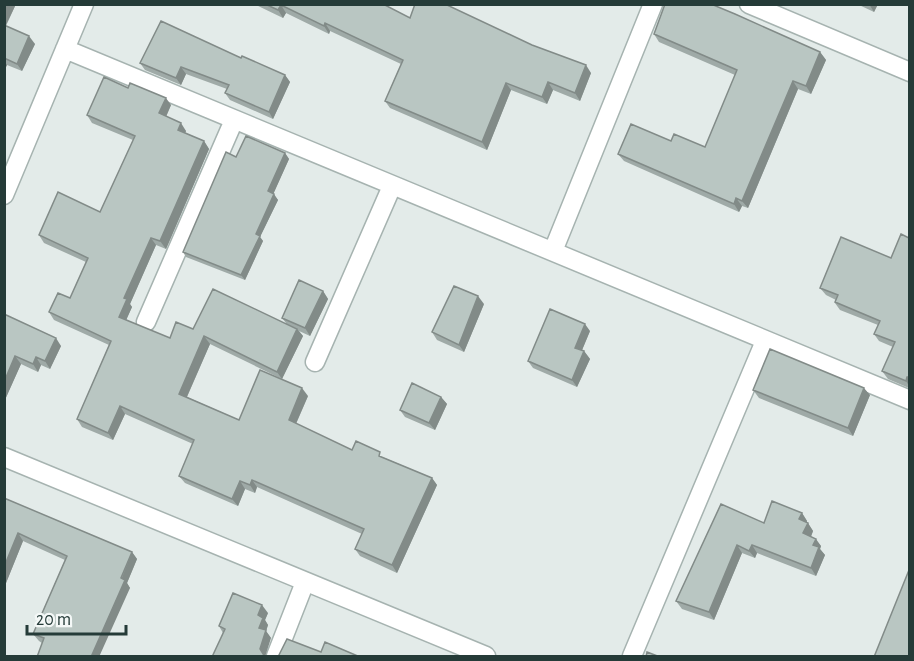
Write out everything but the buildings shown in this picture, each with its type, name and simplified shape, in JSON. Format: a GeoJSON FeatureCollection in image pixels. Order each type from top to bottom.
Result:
{"type":"FeatureCollection","features":[{"type":"Feature","properties":{"kind":"street"},"geometry":{"type":"LineString","coordinates":[[4,195],[84,4]]}},
{"type":"Feature","properties":{"kind":"street"},"geometry":{"type":"LineString","coordinates":[[553,251],[653,4]]}},
{"type":"Feature","properties":{"kind":"street"},"geometry":{"type":"LineString","coordinates":[[749,4],[909,72]]}},
{"type":"Feature","properties":{"kind":"street"},"geometry":{"type":"LineString","coordinates":[[65,49],[909,400]]}},
{"type":"Feature","properties":{"kind":"street"},"geometry":{"type":"LineString","coordinates":[[146,322],[234,120]]}},
{"type":"Feature","properties":{"kind":"street"},"geometry":{"type":"LineString","coordinates":[[315,362],[392,186]]}},
{"type":"Feature","properties":{"kind":"street"},"geometry":{"type":"LineString","coordinates":[[632,657],[765,341]]}},
{"type":"Feature","properties":{"kind":"street"},"geometry":{"type":"LineString","coordinates":[[4,457],[486,657]]}},
{"type":"Feature","properties":{"kind":"street"},"geometry":{"type":"LineString","coordinates":[[276,657],[305,582]]}}]}
